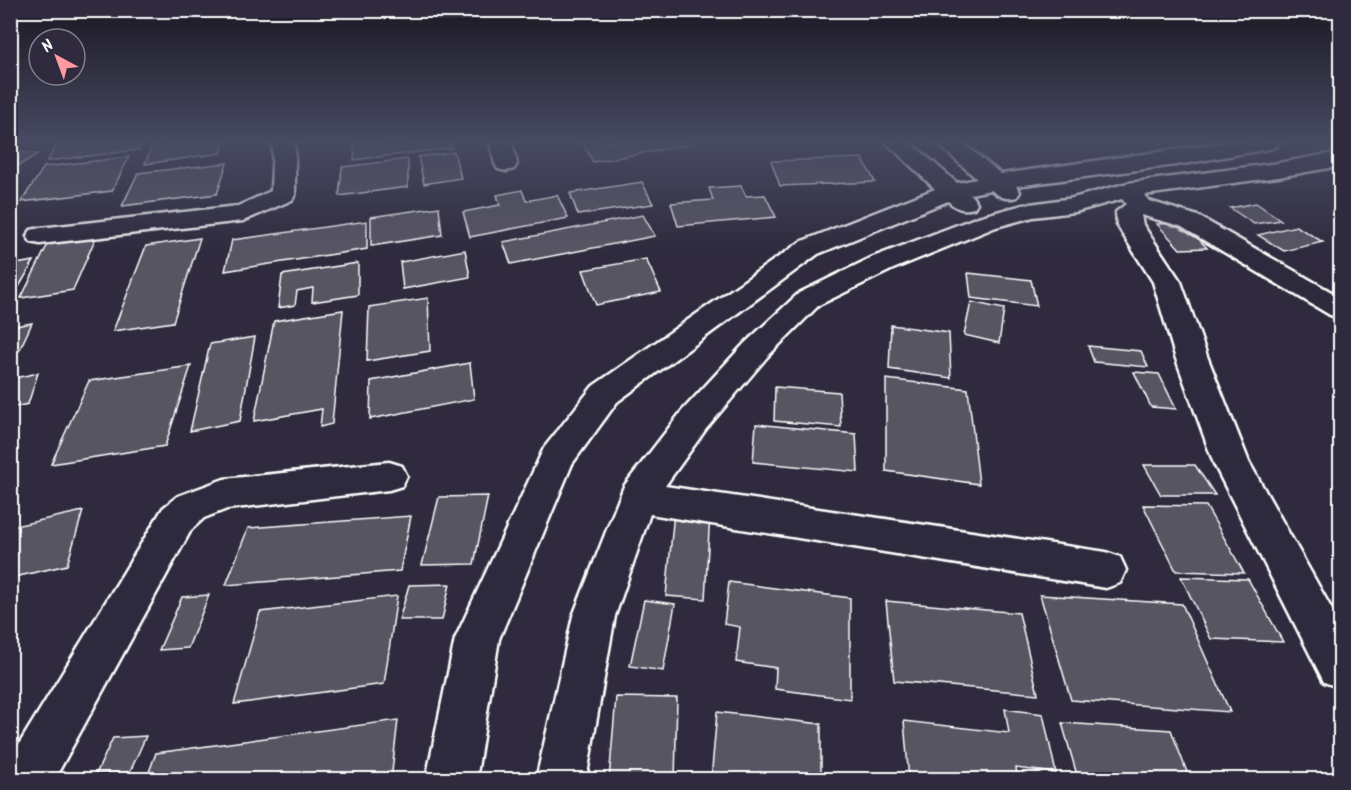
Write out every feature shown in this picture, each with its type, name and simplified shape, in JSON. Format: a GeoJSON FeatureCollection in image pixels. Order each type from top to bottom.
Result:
{"type":"FeatureCollection","features":[{"type":"Feature","properties":{"kind":"street"},"geometry":{"type":"LineString","coordinates":[[39,236],[243,213],[283,195],[283,179]]}},
{"type":"Feature","properties":{"kind":"street"},"geometry":{"type":"LineString","coordinates":[[938,179],[987,222]]}},
{"type":"Feature","properties":{"kind":"street"},"geometry":{"type":"LineString","coordinates":[[992,179],[1032,210]]}},
{"type":"Feature","properties":{"kind":"street"},"geometry":{"type":"LineString","coordinates":[[451,780],[477,639],[557,458],[606,394],[809,248],[952,191],[1019,179]]}},
{"type":"Feature","properties":{"kind":"street"},"geometry":{"type":"LineString","coordinates":[[561,780],[594,616],[637,497],[702,412],[756,350],[809,299],[883,263],[987,222],[1032,210],[1134,198],[1232,179]]}},
{"type":"Feature","properties":{"kind":"street"},"geometry":{"type":"LineString","coordinates":[[1134,198],[1189,221],[1341,309]]}},
{"type":"Feature","properties":{"kind":"street"},"geometry":{"type":"LineString","coordinates":[[1134,198],[1128,212],[1130,225],[1167,282],[1191,356],[1232,464],[1341,667]]}},
{"type":"Feature","properties":{"kind":"street"},"geometry":{"type":"LineString","coordinates":[[26,780],[177,519],[191,507],[224,494],[389,476]]}},
{"type":"Feature","properties":{"kind":"street"},"geometry":{"type":"LineString","coordinates":[[637,497],[1106,570]]}},
{"type":"Feature","properties":{"kind":"building"},"geometry":{"type":"Polygon","coordinates":[[[36,179],[118,179],[112,191],[21,202],[36,179]]]}},
{"type":"Feature","properties":{"kind":"building"},"geometry":{"type":"Polygon","coordinates":[[[135,179],[222,179],[217,194],[122,206],[135,179]]]}},
{"type":"Feature","properties":{"kind":"building"},"geometry":{"type":"Polygon","coordinates":[[[341,179],[408,179],[408,187],[339,196],[341,179]]]}},
{"type":"Feature","properties":{"kind":"building"},"geometry":{"type":"Polygon","coordinates":[[[423,179],[456,179],[424,184],[423,179]]]}},
{"type":"Feature","properties":{"kind":"building"},"geometry":{"type":"Polygon","coordinates":[[[777,179],[873,179],[875,182],[780,186],[777,179]]]}},
{"type":"Feature","properties":{"kind":"building"},"geometry":{"type":"Polygon","coordinates":[[[642,182],[653,204],[578,215],[570,193],[642,182]]]}},
{"type":"Feature","properties":{"kind":"building"},"geometry":{"type":"Polygon","coordinates":[[[741,186],[746,196],[765,195],[776,217],[678,226],[671,203],[713,200],[709,188],[741,186]]]}},
{"type":"Feature","properties":{"kind":"building"},"geometry":{"type":"Polygon","coordinates":[[[522,190],[526,201],[557,195],[568,218],[470,237],[463,212],[500,205],[497,195],[522,190]]]}},
{"type":"Feature","properties":{"kind":"building"},"geometry":{"type":"Polygon","coordinates":[[[1256,203],[1281,220],[1254,224],[1230,208],[1256,203]]]}},
{"type":"Feature","properties":{"kind":"building"},"geometry":{"type":"Polygon","coordinates":[[[439,207],[442,235],[371,246],[371,217],[439,207]]]}},
{"type":"Feature","properties":{"kind":"building"},"geometry":{"type":"Polygon","coordinates":[[[643,215],[655,236],[511,264],[503,242],[643,215]]]}},
{"type":"Feature","properties":{"kind":"building"},"geometry":{"type":"Polygon","coordinates":[[[367,221],[367,249],[225,271],[232,240],[367,221]]]}},
{"type":"Feature","properties":{"kind":"building"},"geometry":{"type":"Polygon","coordinates":[[[1184,223],[1207,248],[1180,249],[1157,224],[1184,223]]]}},
{"type":"Feature","properties":{"kind":"building"},"geometry":{"type":"Polygon","coordinates":[[[1296,226],[1323,242],[1284,251],[1258,235],[1296,226]]]}},
{"type":"Feature","properties":{"kind":"building"},"geometry":{"type":"Polygon","coordinates":[[[96,237],[73,290],[21,298],[48,244],[96,237]]]}},
{"type":"Feature","properties":{"kind":"building"},"geometry":{"type":"Polygon","coordinates":[[[200,238],[173,322],[113,331],[146,246],[200,238]]]}},
{"type":"Feature","properties":{"kind":"building"},"geometry":{"type":"Polygon","coordinates":[[[465,250],[470,277],[403,289],[400,262],[465,250]]]}},
{"type":"Feature","properties":{"kind":"building"},"geometry":{"type":"Polygon","coordinates":[[[646,259],[661,292],[596,305],[583,270],[646,259]]]}},
{"type":"Feature","properties":{"kind":"building"},"geometry":{"type":"Polygon","coordinates":[[[34,261],[10,302],[10,265],[34,261]]]}},
{"type":"Feature","properties":{"kind":"building"},"geometry":{"type":"Polygon","coordinates":[[[358,263],[358,295],[312,302],[313,288],[297,291],[295,305],[278,308],[282,275],[358,263]]]}},
{"type":"Feature","properties":{"kind":"building"},"geometry":{"type":"Polygon","coordinates":[[[968,273],[1031,280],[1037,306],[971,298],[968,273]]]}},
{"type":"Feature","properties":{"kind":"building"},"geometry":{"type":"Polygon","coordinates":[[[428,298],[430,351],[367,361],[369,307],[428,298]]]}},
{"type":"Feature","properties":{"kind":"building"},"geometry":{"type":"Polygon","coordinates":[[[971,302],[1004,309],[999,343],[964,335],[971,302]]]}},
{"type":"Feature","properties":{"kind":"building"},"geometry":{"type":"Polygon","coordinates":[[[343,310],[332,424],[320,427],[322,409],[254,421],[274,321],[343,310]]]}},
{"type":"Feature","properties":{"kind":"building"},"geometry":{"type":"Polygon","coordinates":[[[32,323],[19,351],[10,352],[10,327],[32,323]]]}},
{"type":"Feature","properties":{"kind":"building"},"geometry":{"type":"Polygon","coordinates":[[[891,325],[949,333],[951,378],[889,369],[891,325]]]}},
{"type":"Feature","properties":{"kind":"building"},"geometry":{"type":"Polygon","coordinates":[[[255,337],[240,421],[190,431],[210,344],[255,337]]]}},
{"type":"Feature","properties":{"kind":"building"},"geometry":{"type":"Polygon","coordinates":[[[1088,346],[1141,351],[1148,367],[1094,362],[1088,346]]]}},
{"type":"Feature","properties":{"kind":"building"},"geometry":{"type":"Polygon","coordinates":[[[470,363],[474,399],[370,419],[371,381],[470,363]]]}},
{"type":"Feature","properties":{"kind":"building"},"geometry":{"type":"Polygon","coordinates":[[[191,366],[165,446],[51,464],[89,381],[191,366]]]}},
{"type":"Feature","properties":{"kind":"building"},"geometry":{"type":"Polygon","coordinates":[[[1134,372],[1159,374],[1176,409],[1151,407],[1134,372]]]}},
{"type":"Feature","properties":{"kind":"building"},"geometry":{"type":"Polygon","coordinates":[[[38,373],[28,404],[10,408],[10,379],[38,373]]]}},
{"type":"Feature","properties":{"kind":"building"},"geometry":{"type":"Polygon","coordinates":[[[886,379],[968,389],[979,484],[886,471],[886,379]]]}},
{"type":"Feature","properties":{"kind":"building"},"geometry":{"type":"Polygon","coordinates":[[[775,387],[839,392],[841,427],[774,421],[775,387]]]}},
{"type":"Feature","properties":{"kind":"building"},"geometry":{"type":"Polygon","coordinates":[[[756,424],[856,434],[858,472],[753,462],[756,424]]]}},
{"type":"Feature","properties":{"kind":"building"},"geometry":{"type":"Polygon","coordinates":[[[1144,465],[1195,465],[1215,495],[1161,495],[1144,465]]]}},
{"type":"Feature","properties":{"kind":"building"},"geometry":{"type":"Polygon","coordinates":[[[488,496],[474,564],[422,565],[439,497],[488,496]]]}},
{"type":"Feature","properties":{"kind":"building"},"geometry":{"type":"Polygon","coordinates":[[[1143,505],[1206,506],[1244,573],[1176,571],[1143,505]]]}},
{"type":"Feature","properties":{"kind":"building"},"geometry":{"type":"Polygon","coordinates":[[[83,511],[67,565],[10,578],[10,527],[83,511]]]}},
{"type":"Feature","properties":{"kind":"building"},"geometry":{"type":"Polygon","coordinates":[[[674,512],[710,514],[705,599],[666,596],[674,512]]]}},
{"type":"Feature","properties":{"kind":"building"},"geometry":{"type":"Polygon","coordinates":[[[411,516],[400,571],[226,585],[248,528],[411,516]]]}},
{"type":"Feature","properties":{"kind":"building"},"geometry":{"type":"Polygon","coordinates":[[[1181,577],[1248,579],[1283,642],[1211,639],[1181,577]]]}},
{"type":"Feature","properties":{"kind":"building"},"geometry":{"type":"Polygon","coordinates":[[[729,582],[850,598],[850,699],[775,689],[776,668],[736,662],[740,627],[724,624],[729,582]]]}},
{"type":"Feature","properties":{"kind":"building"},"geometry":{"type":"Polygon","coordinates":[[[450,584],[442,620],[399,620],[409,585],[450,584]]]}},
{"type":"Feature","properties":{"kind":"building"},"geometry":{"type":"Polygon","coordinates":[[[209,595],[188,648],[159,650],[182,597],[209,595]]]}},
{"type":"Feature","properties":{"kind":"building"},"geometry":{"type":"Polygon","coordinates":[[[1040,595],[1182,604],[1230,712],[1071,700],[1040,595]]]}},
{"type":"Feature","properties":{"kind":"building"},"geometry":{"type":"Polygon","coordinates":[[[397,596],[384,684],[234,704],[260,612],[397,596]]]}},
{"type":"Feature","properties":{"kind":"building"},"geometry":{"type":"Polygon","coordinates":[[[644,600],[675,604],[663,671],[630,666],[644,600]]]}},
{"type":"Feature","properties":{"kind":"building"},"geometry":{"type":"Polygon","coordinates":[[[886,601],[1019,613],[1038,694],[894,681],[886,601]]]}},
{"type":"Feature","properties":{"kind":"building"},"geometry":{"type":"Polygon","coordinates":[[[616,697],[677,698],[675,780],[609,780],[616,697]]]}},
{"type":"Feature","properties":{"kind":"building"},"geometry":{"type":"Polygon","coordinates":[[[1005,709],[1043,714],[1056,773],[1016,768],[1018,780],[909,780],[904,721],[1009,733],[1005,709]]]}},
{"type":"Feature","properties":{"kind":"building"},"geometry":{"type":"Polygon","coordinates":[[[717,712],[821,724],[821,780],[711,780],[717,712]]]}},
{"type":"Feature","properties":{"kind":"building"},"geometry":{"type":"Polygon","coordinates":[[[398,720],[391,780],[146,780],[156,753],[398,720]]]}},
{"type":"Feature","properties":{"kind":"building"},"geometry":{"type":"Polygon","coordinates":[[[1062,723],[1171,730],[1190,780],[1142,780],[1077,775],[1062,723]]]}},
{"type":"Feature","properties":{"kind":"building"},"geometry":{"type":"Polygon","coordinates":[[[146,736],[130,772],[96,774],[113,738],[146,736]]]}}]}
